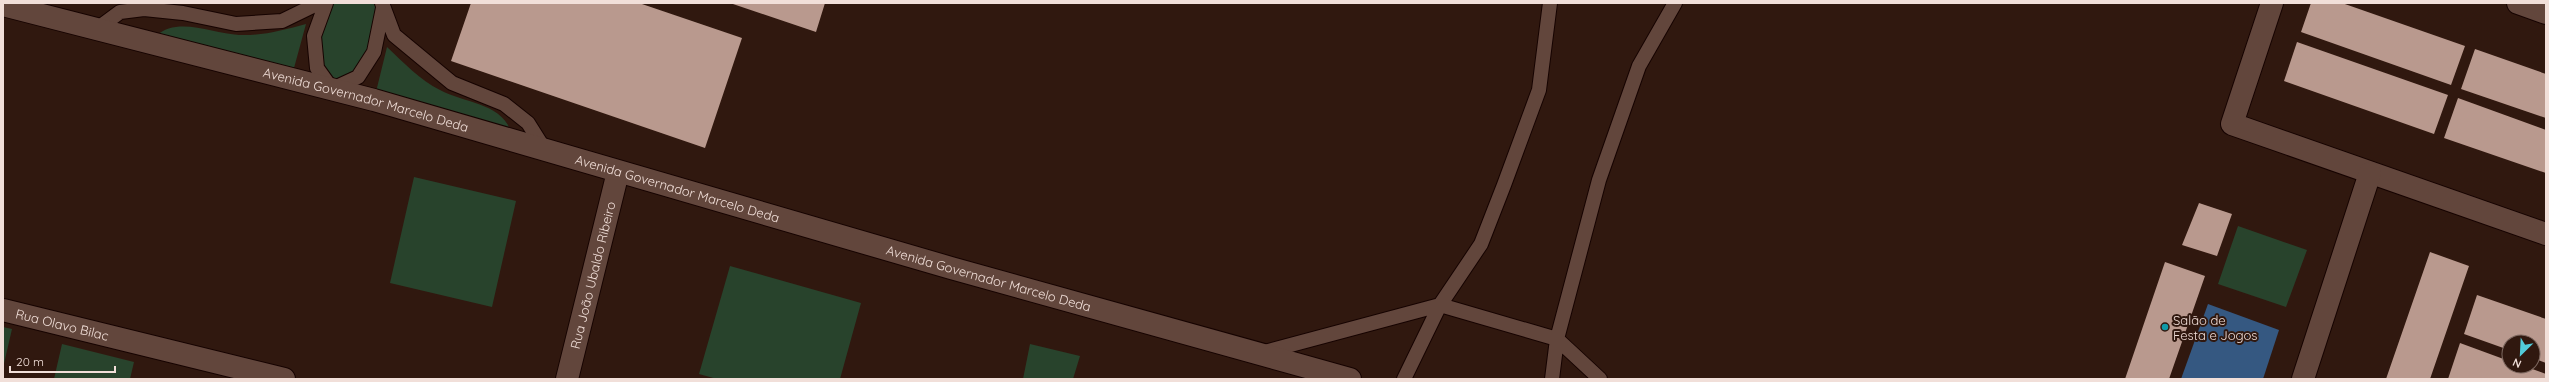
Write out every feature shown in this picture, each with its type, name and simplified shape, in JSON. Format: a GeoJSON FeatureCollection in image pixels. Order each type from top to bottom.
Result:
{"type":"FeatureCollection","features":[{"type":"Feature","properties":{"kind":"street"},"geometry":{"type":"LineString","coordinates":[[2272,3],[2232,124],[2546,234]]}},
{"type":"Feature","properties":{"kind":"street"},"geometry":{"type":"LineString","coordinates":[[2518,3],[2546,13]]}},
{"type":"Feature","properties":{"kind":"street","name":"Avenida Governador Marcelo Deda"},"geometry":{"type":"LineString","coordinates":[[3,5],[332,89],[958,270],[1350,379]]}},
{"type":"Feature","properties":{"kind":"street","name":"Rua João Ubaldo Ribeiro"},"geometry":{"type":"LineString","coordinates":[[567,379],[618,172]]}},
{"type":"Feature","properties":{"kind":"street"},"geometry":{"type":"LineString","coordinates":[[2303,379],[2370,173]]}},
{"type":"Feature","properties":{"kind":"street","name":"Rua Olavo Bilac"},"geometry":{"type":"LineString","coordinates":[[3,310],[284,379]]}},
{"type":"Feature","properties":{"kind":"lane"},"geometry":{"type":"LineString","coordinates":[[97,29],[120,12],[144,9],[183,13],[236,24],[282,21],[319,3]]}},
{"type":"Feature","properties":{"kind":"lane"},"geometry":{"type":"LineString","coordinates":[[326,3],[314,36],[317,68],[332,89],[358,77],[374,52],[382,6]]}},
{"type":"Feature","properties":{"kind":"lane"},"geometry":{"type":"LineString","coordinates":[[1404,379],[1440,304],[1481,244],[1539,90],[1550,3]]}},
{"type":"Feature","properties":{"kind":"lane"},"geometry":{"type":"LineString","coordinates":[[1552,379],[1557,339],[1604,166],[1639,66],[1675,3]]}},
{"type":"Feature","properties":{"kind":"lane"},"geometry":{"type":"LineString","coordinates":[[382,6],[394,35],[452,83],[504,104],[528,123],[545,150]]}},
{"type":"Feature","properties":{"kind":"lane"},"geometry":{"type":"LineString","coordinates":[[1258,354],[1440,304],[1557,339],[1600,379]]}},
{"type":"Feature","properties":{"kind":"green space"},"geometry":{"type":"Polygon","coordinates":[[[326,3],[383,3],[385,12],[358,77],[332,89],[317,68],[314,36],[326,3]]]}},
{"type":"Feature","properties":{"kind":"green space"},"geometry":{"type":"Polygon","coordinates":[[[306,24],[291,79],[156,36],[165,30],[175,27],[196,28],[239,35],[256,35],[306,24]]]}},
{"type":"Feature","properties":{"kind":"green space"},"geometry":{"type":"Polygon","coordinates":[[[387,47],[412,70],[433,86],[491,109],[506,122],[511,132],[374,100],[387,47]]]}},
{"type":"Feature","properties":{"kind":"green space"},"geometry":{"type":"Polygon","coordinates":[[[414,177],[516,201],[492,307],[390,283],[414,177]]]}},
{"type":"Feature","properties":{"kind":"green space"},"geometry":{"type":"Polygon","coordinates":[[[2238,226],[2307,250],[2286,307],[2218,284],[2238,226]]]}},
{"type":"Feature","properties":{"kind":"green space"},"geometry":{"type":"Polygon","coordinates":[[[730,266],[861,303],[840,379],[717,379],[699,374],[730,266]]]}},
{"type":"Feature","properties":{"kind":"green space"},"geometry":{"type":"Polygon","coordinates":[[[3,327],[12,329],[3,368],[3,327]]]}},
{"type":"Feature","properties":{"kind":"green space"},"geometry":{"type":"Polygon","coordinates":[[[62,344],[134,362],[130,379],[54,379],[62,344]]]}},
{"type":"Feature","properties":{"kind":"green space"},"geometry":{"type":"Polygon","coordinates":[[[1030,344],[1080,356],[1073,379],[1023,379],[1030,344]]]}},
{"type":"Feature","properties":{"kind":"water"},"geometry":{"type":"Polygon","coordinates":[[[2208,304],[2279,330],[2263,379],[2181,379],[2208,304]]]}},
{"type":"Feature","properties":{"kind":"building"},"geometry":{"type":"Polygon","coordinates":[[[471,3],[639,3],[742,38],[705,148],[451,61],[471,3]]]}},
{"type":"Feature","properties":{"kind":"building"},"geometry":{"type":"Polygon","coordinates":[[[730,3],[825,3],[816,32],[730,3]]]}},
{"type":"Feature","properties":{"kind":"building"},"geometry":{"type":"Polygon","coordinates":[[[2311,3],[2342,3],[2465,46],[2451,85],[2301,32],[2311,3]]]}},
{"type":"Feature","properties":{"kind":"building"},"geometry":{"type":"Polygon","coordinates":[[[2297,42],[2448,95],[2434,134],[2284,81],[2297,42]]]}},
{"type":"Feature","properties":{"kind":"building"},"geometry":{"type":"Polygon","coordinates":[[[2475,49],[2546,74],[2546,118],[2461,89],[2475,49]]]}},
{"type":"Feature","properties":{"kind":"building"},"geometry":{"type":"Polygon","coordinates":[[[2458,98],[2546,130],[2546,173],[2444,138],[2458,98]]]}},
{"type":"Feature","properties":{"kind":"building"},"geometry":{"type":"Polygon","coordinates":[[[2199,203],[2232,214],[2217,256],[2182,245],[2199,203]]]}},
{"type":"Feature","properties":{"kind":"building"},"geometry":{"type":"Polygon","coordinates":[[[2430,252],[2469,266],[2430,379],[2386,379],[2430,252]]]}},
{"type":"Feature","properties":{"kind":"building","name":"Salão de Festa e Jogos"},"geometry":{"type":"Polygon","coordinates":[[[2165,262],[2205,276],[2169,379],[2125,379],[2165,262]]]}},
{"type":"Feature","properties":{"kind":"building"},"geometry":{"type":"Polygon","coordinates":[[[2477,295],[2546,319],[2546,363],[2541,361],[2541,334],[2501,334],[2501,347],[2464,334],[2477,295]]]}},
{"type":"Feature","properties":{"kind":"building"},"geometry":{"type":"Polygon","coordinates":[[[2460,343],[2501,358],[2501,374],[2541,374],[2541,372],[2546,374],[2546,379],[2448,379],[2460,343]]]}},
{"type":"Feature","properties":{"kind":"place","name":"Salão de Festa e Jogos"},"geometry":{"type":"Point","coordinates":[2165,327]}}]}
